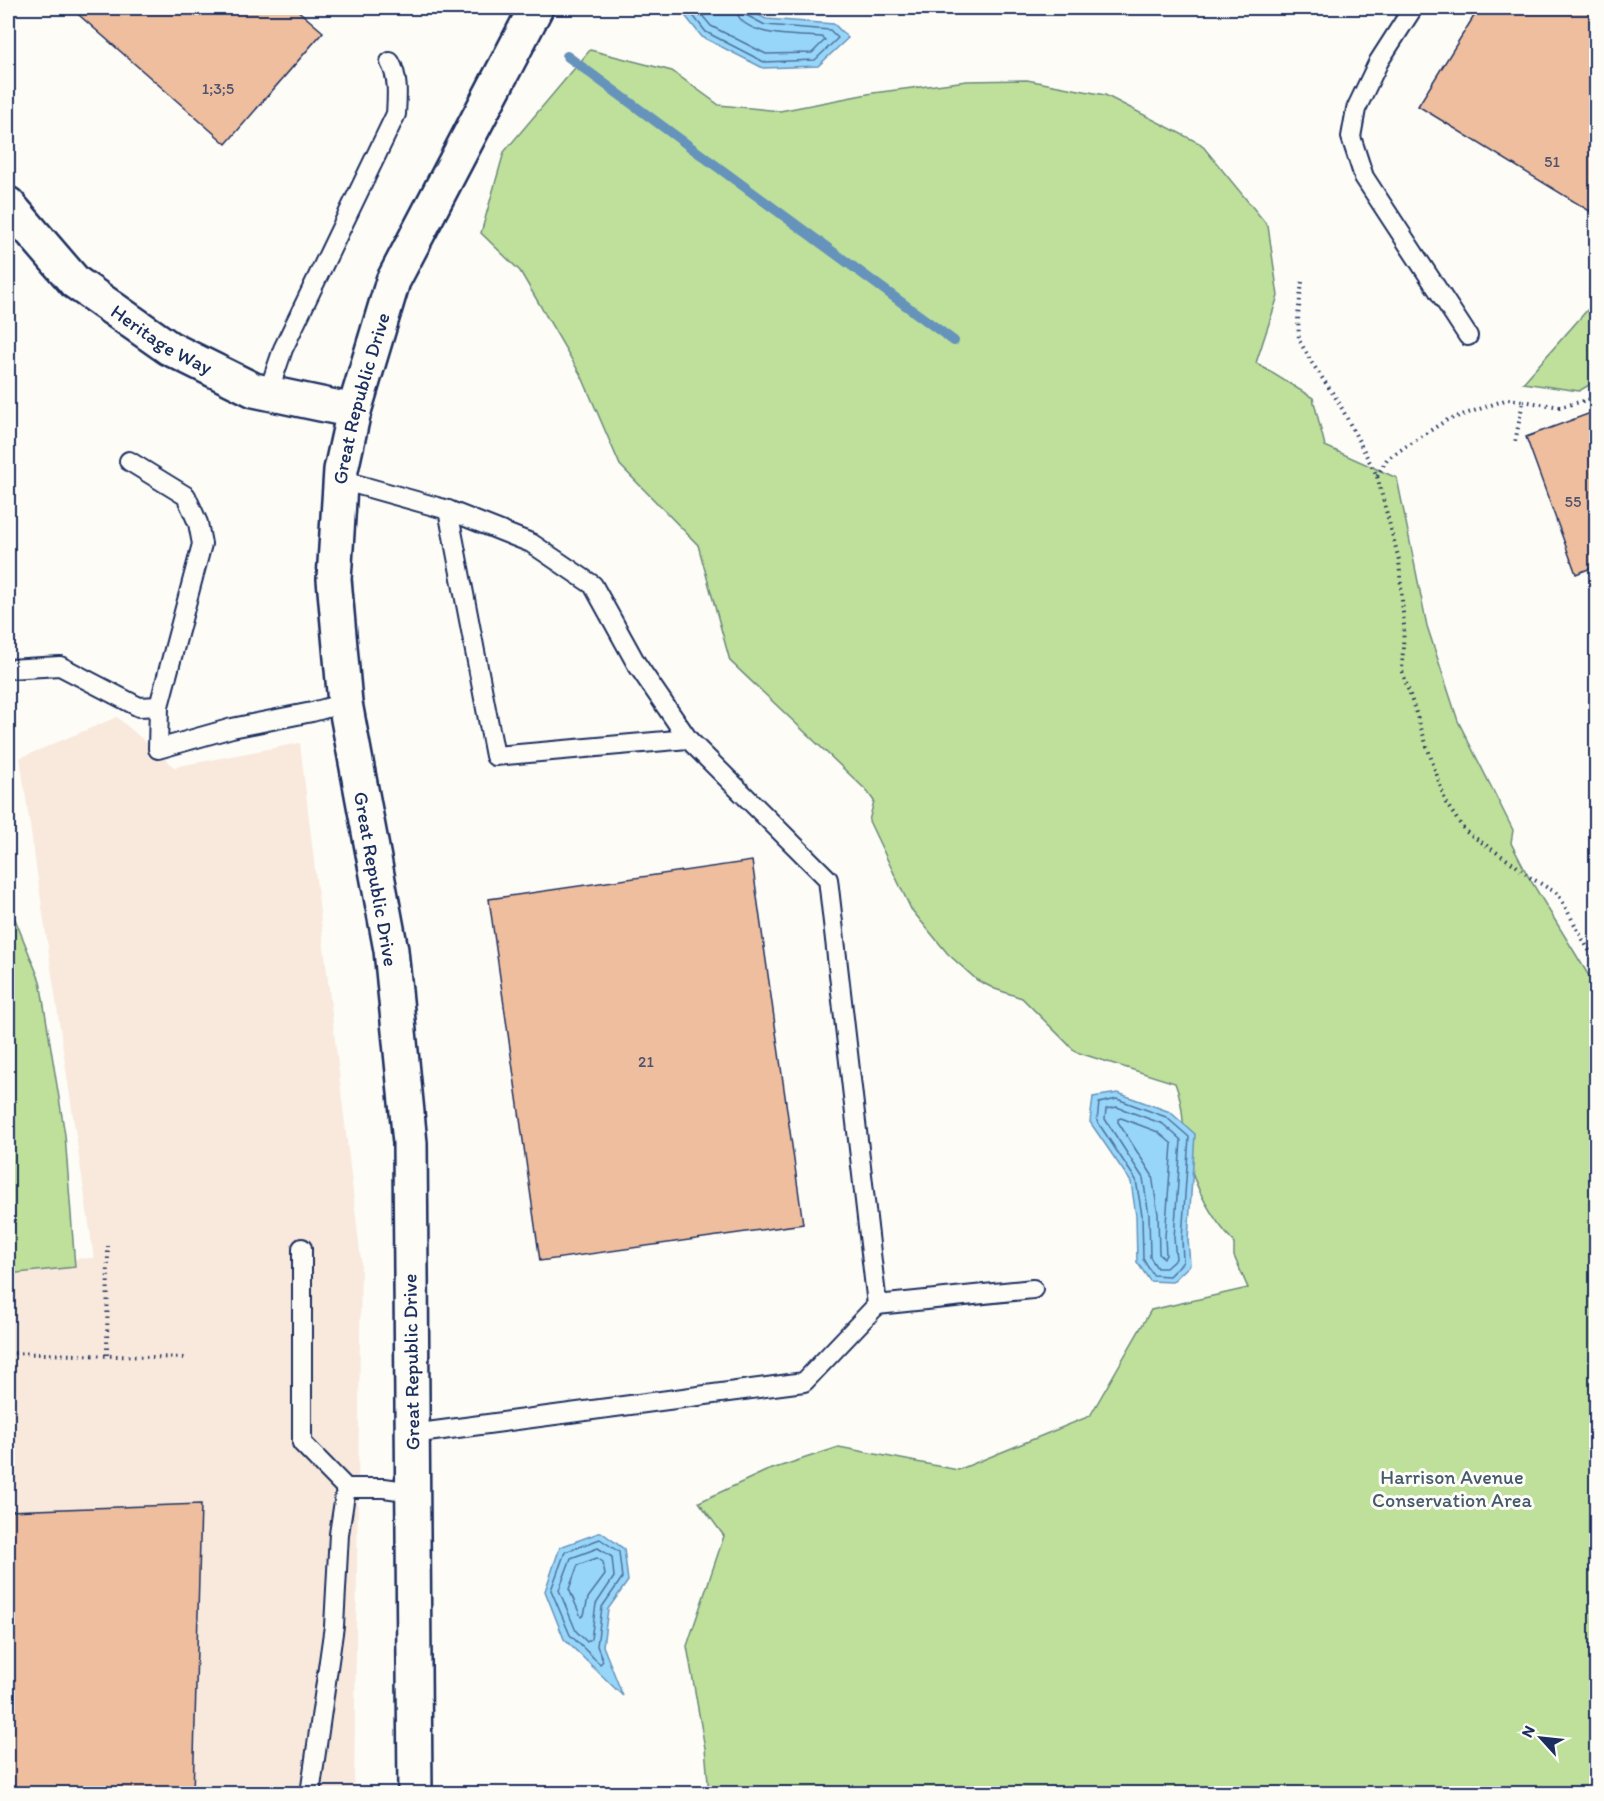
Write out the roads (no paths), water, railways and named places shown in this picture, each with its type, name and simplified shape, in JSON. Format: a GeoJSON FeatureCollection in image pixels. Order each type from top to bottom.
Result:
{"type":"FeatureCollection","features":[{"type":"Feature","properties":{"kind":"street","name":"Great Republic Drive"},"geometry":{"type":"LineString","coordinates":[[416,1794],[410,1143],[391,950],[345,703],[334,579],[340,480],[354,411],[393,281],[536,8]]}},
{"type":"Feature","properties":{"kind":"street","name":"Heritage Way"},"geometry":{"type":"LineString","coordinates":[[8,204],[75,282],[169,348],[254,390],[354,411]]}},
{"type":"Feature","properties":{"kind":"lane"},"geometry":{"type":"LineString","coordinates":[[1413,8],[1374,71],[1356,109],[1351,137],[1364,177],[1468,336]]}},
{"type":"Feature","properties":{"kind":"lane"},"geometry":{"type":"LineString","coordinates":[[268,393],[283,349],[396,114],[395,71],[390,62]]}},
{"type":"Feature","properties":{"kind":"lane"},"geometry":{"type":"LineString","coordinates":[[129,461],[186,496],[198,523],[202,544],[159,706],[158,749],[232,728],[345,703]]}},
{"type":"Feature","properties":{"kind":"lane"},"geometry":{"type":"LineString","coordinates":[[340,480],[448,510],[531,543],[593,585],[636,663],[688,739],[828,879],[877,1305]]}},
{"type":"Feature","properties":{"kind":"lane"},"geometry":{"type":"LineString","coordinates":[[448,510],[495,756],[688,739]]}},
{"type":"Feature","properties":{"kind":"lane"},"geometry":{"type":"LineString","coordinates":[[8,669],[60,666],[139,707],[159,706]]}},
{"type":"Feature","properties":{"kind":"lane"},"geometry":{"type":"LineString","coordinates":[[302,1248],[302,1443],[346,1488],[384,1488],[413,1492]]}},
{"type":"Feature","properties":{"kind":"lane"},"geometry":{"type":"LineString","coordinates":[[412,1434],[804,1382],[877,1305],[1033,1289]]}},
{"type":"Feature","properties":{"kind":"lane"},"geometry":{"type":"LineString","coordinates":[[310,1794],[334,1626],[339,1534],[346,1488]]}},
{"type":"Feature","properties":{"kind":"water"},"geometry":{"type":"Polygon","coordinates":[[[679,8],[745,8],[766,19],[834,24],[848,38],[818,66],[763,68],[702,37],[679,8]]]}},
{"type":"Feature","properties":{"kind":"water"},"geometry":{"type":"Polygon","coordinates":[[[1118,1093],[1170,1112],[1195,1134],[1188,1239],[1190,1265],[1172,1282],[1150,1281],[1137,1262],[1136,1216],[1131,1182],[1090,1122],[1093,1097],[1118,1093]]]}},
{"type":"Feature","properties":{"kind":"water"},"geometry":{"type":"Polygon","coordinates":[[[601,1532],[624,1549],[628,1581],[608,1609],[603,1646],[623,1696],[564,1639],[545,1591],[560,1547],[601,1532]]]}},
{"type":"Feature","properties":{"kind":"waterway"},"geometry":{"type":"LineString","coordinates":[[567,56],[954,341]]}},
{"type":"Feature","properties":{"kind":"park label","name":"Harrison Avenue Conservation Area"},"geometry":{"type":"Point","coordinates":[1452,1488]}}]}
